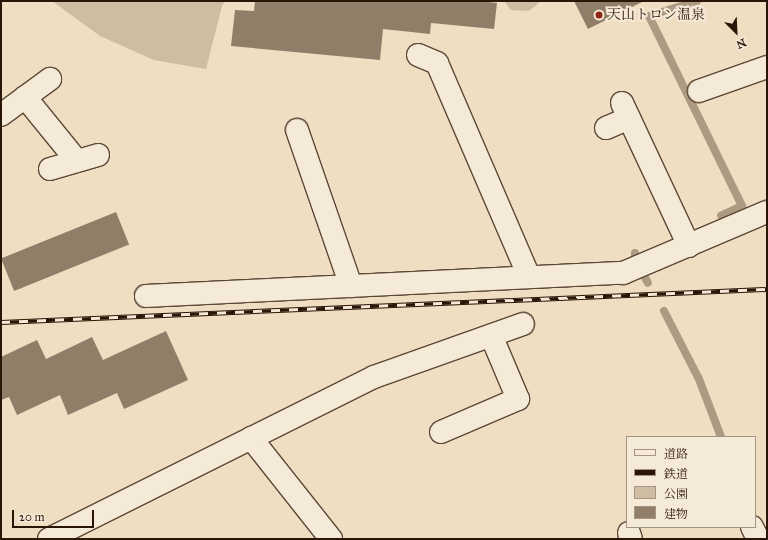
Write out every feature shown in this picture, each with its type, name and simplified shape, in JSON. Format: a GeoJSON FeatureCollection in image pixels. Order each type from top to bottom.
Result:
{"type":"FeatureCollection","features":[{"type":"Feature","properties":{"kind":"street"},"geometry":{"type":"LineString","coordinates":[[418,55],[437,63],[529,277]]}},
{"type":"Feature","properties":{"kind":"street"},"geometry":{"type":"LineString","coordinates":[[699,90],[767,68]]}},
{"type":"Feature","properties":{"kind":"street"},"geometry":{"type":"LineString","coordinates":[[1,115],[50,79]]}},
{"type":"Feature","properties":{"kind":"street"},"geometry":{"type":"LineString","coordinates":[[25,97],[77,161]]}},
{"type":"Feature","properties":{"kind":"street"},"geometry":{"type":"LineString","coordinates":[[606,128],[626,110],[689,246]]}},
{"type":"Feature","properties":{"kind":"street"},"geometry":{"type":"LineString","coordinates":[[297,130],[351,286]]}},
{"type":"Feature","properties":{"kind":"street"},"geometry":{"type":"LineString","coordinates":[[50,169],[98,155]]}},
{"type":"Feature","properties":{"kind":"street"},"geometry":{"type":"LineString","coordinates":[[146,296],[623,273],[767,212]]}},
{"type":"Feature","properties":{"kind":"street"},"geometry":{"type":"LineString","coordinates":[[49,539],[374,377],[523,324]]}},
{"type":"Feature","properties":{"kind":"street"},"geometry":{"type":"LineString","coordinates":[[441,432],[518,399],[491,335]]}},
{"type":"Feature","properties":{"kind":"street"},"geometry":{"type":"LineString","coordinates":[[250,438],[330,539]]}},
{"type":"Feature","properties":{"kind":"street"},"geometry":{"type":"LineString","coordinates":[[752,528],[758,539]]}},
{"type":"Feature","properties":{"kind":"green space"},"geometry":{"type":"Polygon","coordinates":[[[52,1],[225,1],[222,6],[206,69],[154,60],[100,36],[52,1]]]}},
{"type":"Feature","properties":{"kind":"green space"},"geometry":{"type":"Polygon","coordinates":[[[504,1],[541,1],[529,11],[511,10],[504,1]]]}},
{"type":"Feature","properties":{"kind":"building"},"geometry":{"type":"Polygon","coordinates":[[[255,1],[479,1],[497,3],[494,29],[431,23],[430,34],[383,29],[380,60],[231,46],[235,10],[254,11],[255,1]]]}},
{"type":"Feature","properties":{"kind":"building","name":"天山トロン温泉"},"geometry":{"type":"Polygon","coordinates":[[[574,1],[644,1],[588,29],[574,1]]]}},
{"type":"Feature","properties":{"kind":"building"},"geometry":{"type":"Polygon","coordinates":[[[116,212],[129,244],[14,291],[1,258],[116,212]]]}},
{"type":"Feature","properties":{"kind":"building"},"geometry":{"type":"Polygon","coordinates":[[[166,331],[188,380],[124,409],[117,393],[68,415],[60,395],[17,415],[9,397],[1,400],[1,357],[37,340],[46,359],[92,337],[103,360],[166,331]]]}},
{"type":"Feature","properties":{"kind":"waterway"},"geometry":{"type":"LineString","coordinates":[[697,1],[649,16],[742,206],[721,216]]}},
{"type":"Feature","properties":{"kind":"waterway"},"geometry":{"type":"LineString","coordinates":[[635,253],[635,258]]}},
{"type":"Feature","properties":{"kind":"waterway"},"geometry":{"type":"LineString","coordinates":[[643,274],[648,283]]}},
{"type":"Feature","properties":{"kind":"waterway"},"geometry":{"type":"LineString","coordinates":[[664,311],[699,379],[721,436]]}},
{"type":"Feature","properties":{"kind":"railway"},"geometry":{"type":"LineString","coordinates":[[1,322],[767,289]]}},
{"type":"Feature","properties":{"kind":"place","name":"天山トロン温泉"},"geometry":{"type":"Point","coordinates":[599,15]}}]}
